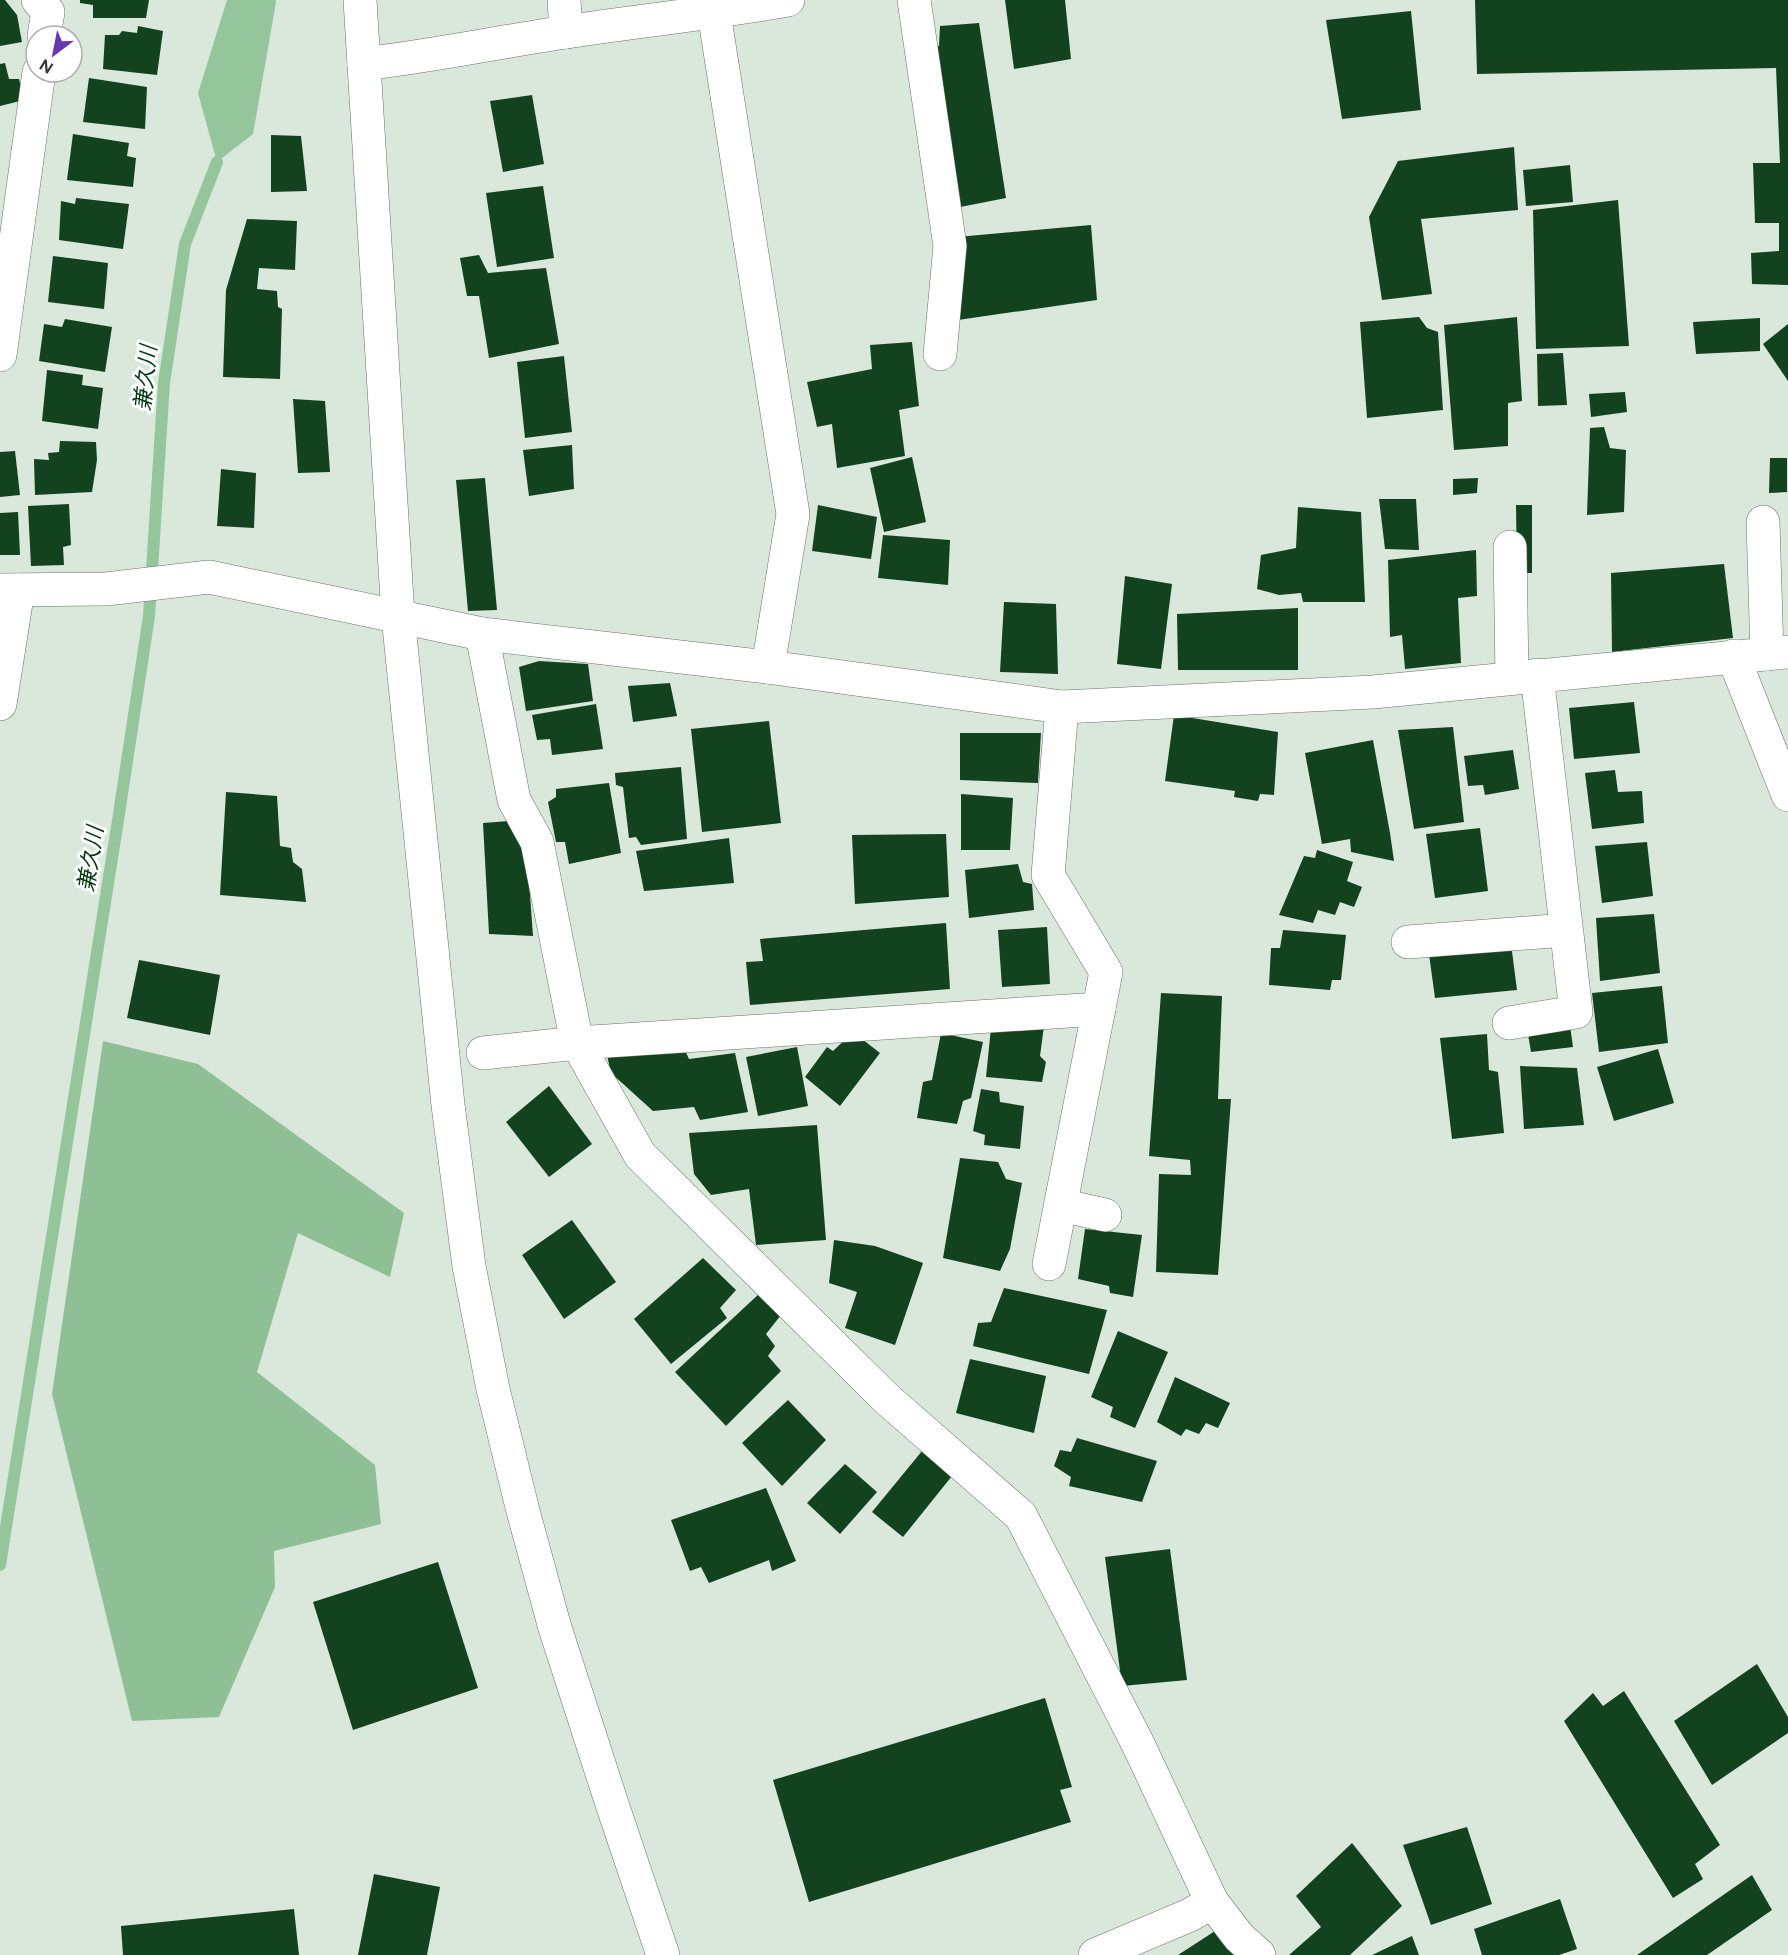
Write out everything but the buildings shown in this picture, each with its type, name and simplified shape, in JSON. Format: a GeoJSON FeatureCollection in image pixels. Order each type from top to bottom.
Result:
{"type":"FeatureCollection","features":[{"type":"Feature","properties":{"kind":"street"},"geometry":{"type":"LineString","coordinates":[[38,0],[48,12],[46,24]]}},
{"type":"Feature","properties":{"kind":"street"},"geometry":{"type":"LineString","coordinates":[[360,0],[398,616],[448,1105],[469,1266],[493,1389],[555,1628],[663,1955]]}},
{"type":"Feature","properties":{"kind":"street"},"geometry":{"type":"LineString","coordinates":[[564,0],[566,32]]}},
{"type":"Feature","properties":{"kind":"street"},"geometry":{"type":"LineString","coordinates":[[364,64],[408,59],[566,32],[714,13],[788,0]]}},
{"type":"Feature","properties":{"kind":"street"},"geometry":{"type":"LineString","coordinates":[[914,0],[951,246],[940,354]]}},
{"type":"Feature","properties":{"kind":"street"},"geometry":{"type":"LineString","coordinates":[[714,13],[793,514],[768,667]]}},
{"type":"Feature","properties":{"kind":"street"},"geometry":{"type":"LineString","coordinates":[[0,355],[37,84]]}},
{"type":"Feature","properties":{"kind":"street"},"geometry":{"type":"LineString","coordinates":[[0,704],[9,590],[106,589],[209,578],[482,634],[768,667],[1062,707],[1373,692],[1777,653],[1763,522]]}},
{"type":"Feature","properties":{"kind":"street"},"geometry":{"type":"LineString","coordinates":[[1509,1023],[1576,1012],[1566,930],[1525,677],[1510,547]]}},
{"type":"Feature","properties":{"kind":"street"},"geometry":{"type":"LineString","coordinates":[[482,634],[514,800],[537,842],[577,1043],[640,1155],[888,1400],[1021,1516],[1138,1744],[1212,1902],[1239,1937],[1259,1955]]}},
{"type":"Feature","properties":{"kind":"street"},"geometry":{"type":"LineString","coordinates":[[1733,656],[1786,788]]}},
{"type":"Feature","properties":{"kind":"street"},"geometry":{"type":"LineString","coordinates":[[1049,1264],[1106,972],[1048,875],[1062,707]]}},
{"type":"Feature","properties":{"kind":"street"},"geometry":{"type":"LineString","coordinates":[[1408,942],[1566,930]]}},
{"type":"Feature","properties":{"kind":"street"},"geometry":{"type":"LineString","coordinates":[[483,1053],[577,1043],[1099,1008]]}},
{"type":"Feature","properties":{"kind":"street"},"geometry":{"type":"LineString","coordinates":[[1060,1205],[1105,1215]]}},
{"type":"Feature","properties":{"kind":"street"},"geometry":{"type":"LineString","coordinates":[[1095,1955],[1190,1915],[1212,1902]]}},
{"type":"Feature","properties":{"kind":"shaded area"},"geometry":{"type":"Polygon","coordinates":[[[227,0],[276,0],[276,2],[253,134],[217,162],[198,93],[227,0]]]}},
{"type":"Feature","properties":{"kind":"shaded area"},"geometry":{"type":"Polygon","coordinates":[[[103,1041],[198,1064],[404,1213],[390,1277],[298,1233],[257,1372],[375,1465],[381,1524],[274,1551],[275,1587],[219,1717],[132,1721],[52,1394],[103,1041]]]}},
{"type":"Feature","properties":{"kind":"waterway","name":"兼久川"},"geometry":{"type":"LineString","coordinates":[[0,1565],[149,616],[164,383],[185,244],[217,162]]}}]}
